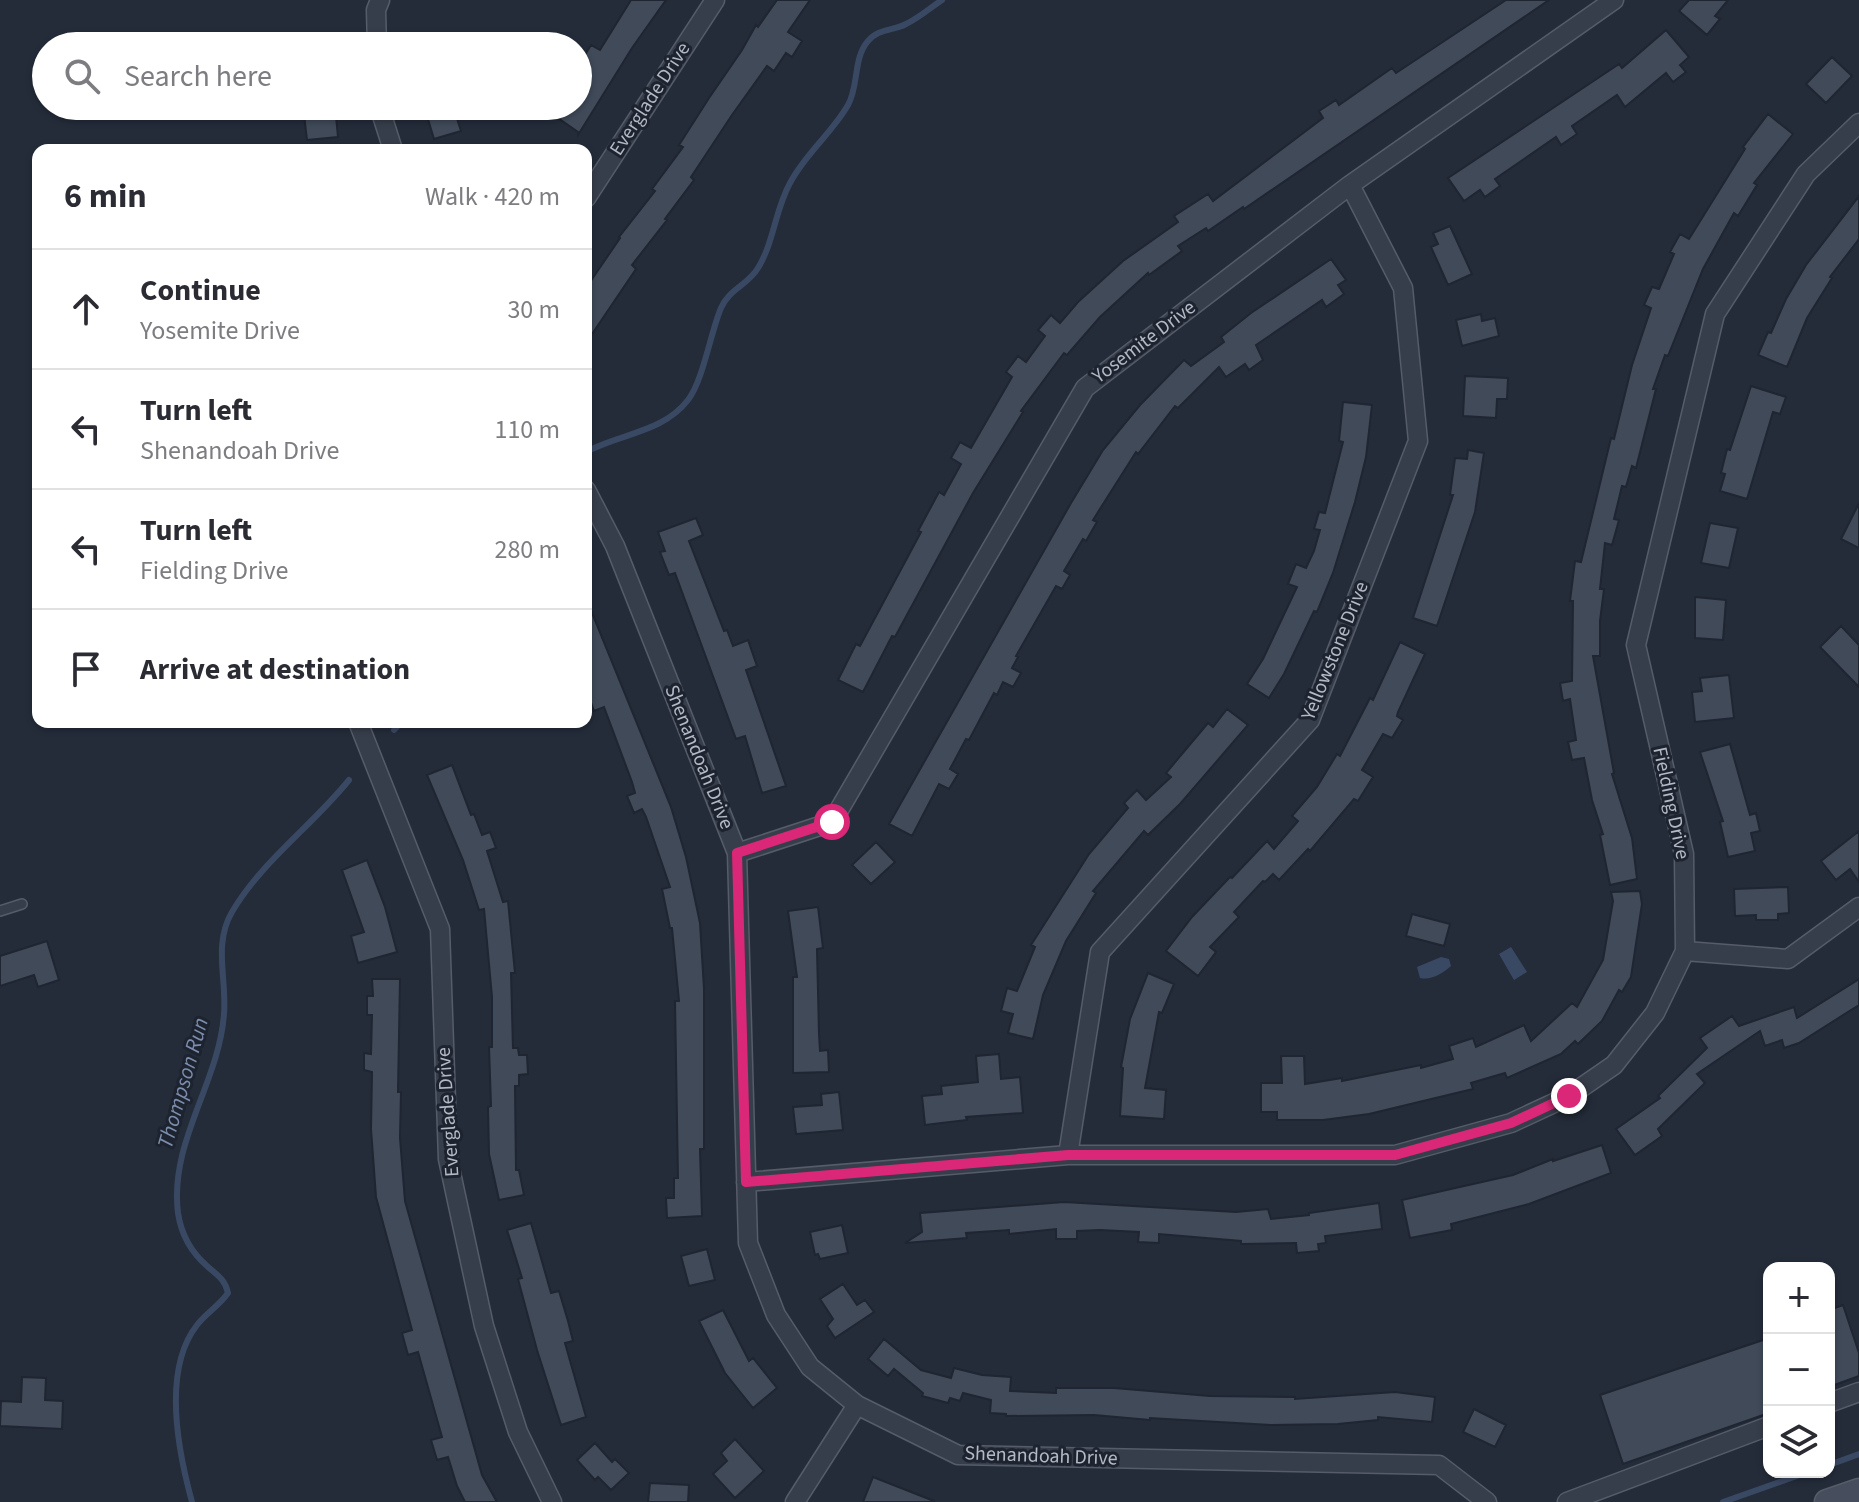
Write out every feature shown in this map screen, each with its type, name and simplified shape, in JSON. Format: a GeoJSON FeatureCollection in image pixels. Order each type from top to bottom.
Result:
{"type":"FeatureCollection","features":[{"type":"Feature","properties":{"kind":"street"},"geometry":{"type":"LineString","coordinates":[[377,32],[376,10],[380,0]]}},
{"type":"Feature","properties":{"kind":"street","name":"Everglade Drive"},"geometry":{"type":"LineString","coordinates":[[592,189],[715,0]]}},
{"type":"Feature","properties":{"kind":"street","name":"Yosemite Drive"},"geometry":{"type":"LineString","coordinates":[[737,853],[832,822],[1085,388],[1350,185],[1614,0]]}},
{"type":"Feature","properties":{"kind":"street"},"geometry":{"type":"LineString","coordinates":[[383,120],[391,144]]}},
{"type":"Feature","properties":{"kind":"street","name":"Fielding Drive"},"geometry":{"type":"LineString","coordinates":[[746,1182],[1068,1155],[1395,1155],[1511,1123],[1569,1096],[1614,1065],[1655,1013],[1685,951],[1684,854],[1636,645],[1715,314],[1806,174],[1859,123]]}},
{"type":"Feature","properties":{"kind":"street","name":"Yellowstone Drive"},"geometry":{"type":"LineString","coordinates":[[1068,1155],[1100,952],[1310,720],[1418,441],[1403,288],[1350,185]]}},
{"type":"Feature","properties":{"kind":"street","name":"Shenandoah Drive"},"geometry":{"type":"LineString","coordinates":[[592,502],[615,546],[737,853],[748,1243],[776,1315],[810,1367],[857,1405],[958,1455],[1439,1465],[1487,1502]]}},
{"type":"Feature","properties":{"kind":"street","name":"Everglade Drive"},"geometry":{"type":"LineString","coordinates":[[360,728],[440,929],[448,1159],[484,1326],[518,1432],[552,1502]]}},
{"type":"Feature","properties":{"kind":"street"},"geometry":{"type":"LineString","coordinates":[[1685,951],[1788,959],[1859,907]]}},
{"type":"Feature","properties":{"kind":"street"},"geometry":{"type":"LineString","coordinates":[[1835,1401],[1859,1392]]}},
{"type":"Feature","properties":{"kind":"street"},"geometry":{"type":"LineString","coordinates":[[795,1502],[857,1405]]}},
{"type":"Feature","properties":{"kind":"street"},"geometry":{"type":"LineString","coordinates":[[1567,1502],[1763,1428]]}},
{"type":"Feature","properties":{"kind":"street"},"geometry":{"type":"LineString","coordinates":[[1827,1502],[1859,1491]]}},
{"type":"Feature","properties":{"kind":"lane"},"geometry":{"type":"LineString","coordinates":[[0,911],[22,904]]}},
{"type":"Feature","properties":{"kind":"water"},"geometry":{"type":"Polygon","coordinates":[[[1511,947],[1527,972],[1514,980],[1499,954],[1511,947]]]}},
{"type":"Feature","properties":{"kind":"water"},"geometry":{"type":"Polygon","coordinates":[[[1441,957],[1449,959],[1451,966],[1433,977],[1420,978],[1417,967],[1441,957]]]}},
{"type":"Feature","properties":{"kind":"building"},"geometry":{"type":"Polygon","coordinates":[[[631,0],[666,0],[592,112],[592,46],[600,50],[631,0]]]}},
{"type":"Feature","properties":{"kind":"building"},"geometry":{"type":"Polygon","coordinates":[[[777,0],[810,0],[788,32],[802,41],[792,57],[786,53],[774,71],[767,66],[691,177],[694,180],[667,220],[632,265],[636,269],[592,334],[592,279],[619,237],[655,191],[652,189],[683,147],[679,145],[756,25],[758,27],[777,0]]]}},
{"type":"Feature","properties":{"kind":"building"},"geometry":{"type":"Polygon","coordinates":[[[1506,0],[1549,0],[1244,209],[1178,246],[1182,251],[1148,273],[1100,317],[1067,355],[1064,353],[1021,411],[863,692],[838,680],[856,644],[860,646],[939,492],[944,495],[961,464],[951,458],[960,442],[971,448],[1012,377],[1006,372],[1018,356],[1026,362],[1045,336],[1038,330],[1051,315],[1060,323],[1123,261],[1178,222],[1174,216],[1208,194],[1213,201],[1323,118],[1319,111],[1336,100],[1339,105],[1392,68],[1396,73],[1506,0]]]}},
{"type":"Feature","properties":{"kind":"building"},"geometry":{"type":"Polygon","coordinates":[[[1689,0],[1728,0],[1715,16],[1720,19],[1707,35],[1679,11],[1689,0]]]}},
{"type":"Feature","properties":{"kind":"building"},"geometry":{"type":"Polygon","coordinates":[[[1666,30],[1689,57],[1680,65],[1686,72],[1673,82],[1666,73],[1625,107],[1617,95],[1572,126],[1577,134],[1561,145],[1556,137],[1495,179],[1500,186],[1485,197],[1480,190],[1464,201],[1448,178],[1619,64],[1622,68],[1666,30]]]}},
{"type":"Feature","properties":{"kind":"building"},"geometry":{"type":"Polygon","coordinates":[[[1832,57],[1852,76],[1826,103],[1806,84],[1832,57]]]}},
{"type":"Feature","properties":{"kind":"building"},"geometry":{"type":"Polygon","coordinates":[[[1768,114],[1793,134],[1754,183],[1757,185],[1738,216],[1734,213],[1703,269],[1653,389],[1656,389],[1636,468],[1632,466],[1626,487],[1622,486],[1614,519],[1619,520],[1612,545],[1605,543],[1600,589],[1604,589],[1600,656],[1593,656],[1612,774],[1632,838],[1637,879],[1610,885],[1600,835],[1603,834],[1592,800],[1584,758],[1572,760],[1568,742],[1576,740],[1570,699],[1563,701],[1560,683],[1572,681],[1573,601],[1570,601],[1575,561],[1581,562],[1611,438],[1614,439],[1632,365],[1651,308],[1644,305],[1652,287],[1659,289],[1674,254],[1670,252],[1680,234],[1689,239],[1745,149],[1743,147],[1768,114]]]}},
{"type":"Feature","properties":{"kind":"building"},"geometry":{"type":"Polygon","coordinates":[[[305,120],[336,120],[338,137],[307,140],[305,120]]]}},
{"type":"Feature","properties":{"kind":"building"},"geometry":{"type":"Polygon","coordinates":[[[428,120],[457,120],[461,131],[434,139],[428,120]]]}},
{"type":"Feature","properties":{"kind":"building"},"geometry":{"type":"Polygon","coordinates":[[[561,120],[587,120],[578,135],[561,120]]]}},
{"type":"Feature","properties":{"kind":"building"},"geometry":{"type":"Polygon","coordinates":[[[1859,196],[1859,239],[1830,277],[1807,318],[1787,367],[1758,355],[1806,265],[1859,196]]]}},
{"type":"Feature","properties":{"kind":"building"},"geometry":{"type":"Polygon","coordinates":[[[1450,226],[1472,274],[1448,285],[1431,247],[1438,244],[1433,233],[1450,226]]]}},
{"type":"Feature","properties":{"kind":"building"},"geometry":{"type":"Polygon","coordinates":[[[1331,259],[1346,280],[1338,285],[1344,294],[1326,307],[1322,300],[1256,345],[1263,360],[1249,370],[1245,364],[1226,377],[1219,367],[1178,408],[1175,406],[1138,454],[1136,452],[1093,520],[1097,522],[1086,541],[1083,539],[1064,571],[1070,575],[1062,589],[1056,586],[1016,656],[1012,668],[1021,673],[1013,687],[1003,682],[969,740],[966,739],[950,769],[958,774],[949,789],[939,784],[912,836],[889,824],[1103,450],[1140,405],[1184,360],[1191,366],[1224,342],[1221,337],[1251,313],[1331,259]]]}},
{"type":"Feature","properties":{"kind":"building"},"geometry":{"type":"Polygon","coordinates":[[[1481,314],[1482,321],[1495,318],[1499,336],[1462,346],[1456,320],[1481,314]]]}},
{"type":"Feature","properties":{"kind":"building"},"geometry":{"type":"Polygon","coordinates":[[[1465,376],[1508,378],[1507,399],[1497,399],[1496,418],[1463,416],[1465,376]]]}},
{"type":"Feature","properties":{"kind":"building"},"geometry":{"type":"Polygon","coordinates":[[[1751,386],[1786,397],[1780,414],[1773,412],[1747,499],[1720,491],[1727,449],[1730,450],[1751,386]]]}},
{"type":"Feature","properties":{"kind":"building"},"geometry":{"type":"Polygon","coordinates":[[[1343,402],[1372,405],[1366,457],[1355,502],[1317,612],[1314,611],[1269,698],[1247,684],[1263,659],[1297,587],[1288,584],[1296,564],[1306,568],[1314,551],[1320,530],[1314,529],[1319,512],[1325,513],[1343,442],[1339,441],[1343,402]]]}},
{"type":"Feature","properties":{"kind":"building"},"geometry":{"type":"Polygon","coordinates":[[[1468,450],[1484,453],[1475,512],[1437,626],[1413,618],[1453,495],[1450,495],[1455,458],[1467,459],[1468,450]]]}},
{"type":"Feature","properties":{"kind":"building"},"geometry":{"type":"Polygon","coordinates":[[[1859,503],[1859,548],[1841,539],[1859,503]]]}},
{"type":"Feature","properties":{"kind":"building"},"geometry":{"type":"Polygon","coordinates":[[[696,518],[703,535],[689,541],[724,631],[727,630],[733,646],[748,640],[757,666],[746,670],[786,786],[762,793],[745,736],[736,739],[675,573],[669,575],[660,552],[665,551],[658,532],[696,518]]]}},
{"type":"Feature","properties":{"kind":"building"},"geometry":{"type":"Polygon","coordinates":[[[1710,523],[1738,528],[1729,568],[1701,563],[1710,523]]]}},
{"type":"Feature","properties":{"kind":"building"},"geometry":{"type":"Polygon","coordinates":[[[1695,597],[1726,600],[1723,640],[1695,638],[1695,597]]]}},
{"type":"Feature","properties":{"kind":"building"},"geometry":{"type":"Polygon","coordinates":[[[592,613],[671,807],[686,857],[700,923],[704,989],[704,1149],[700,1149],[702,1216],[667,1218],[666,1198],[674,1198],[674,1178],[678,1178],[675,1001],[679,1001],[672,928],[662,889],[670,887],[646,817],[642,809],[634,813],[627,796],[635,793],[604,707],[594,711],[592,613]]]}},
{"type":"Feature","properties":{"kind":"building"},"geometry":{"type":"Polygon","coordinates":[[[1841,626],[1859,645],[1859,687],[1820,647],[1841,626]]]}},
{"type":"Feature","properties":{"kind":"building"},"geometry":{"type":"Polygon","coordinates":[[[1400,642],[1425,654],[1398,712],[1397,716],[1403,720],[1392,738],[1383,734],[1362,770],[1373,777],[1358,801],[1354,799],[1310,851],[1308,849],[1279,880],[1273,874],[1263,881],[1234,912],[1239,917],[1210,947],[1216,952],[1198,976],[1166,951],[1192,917],[1230,877],[1267,841],[1274,849],[1298,821],[1292,816],[1317,787],[1337,754],[1340,756],[1370,698],[1373,700],[1400,642]]]}},
{"type":"Feature","properties":{"kind":"building"},"geometry":{"type":"Polygon","coordinates":[[[1729,675],[1734,718],[1695,722],[1692,692],[1702,691],[1700,678],[1729,675]]]}},
{"type":"Feature","properties":{"kind":"building"},"geometry":{"type":"Polygon","coordinates":[[[1227,709],[1248,725],[1180,804],[1148,835],[1144,831],[1093,891],[1096,893],[1066,941],[1043,995],[1033,1039],[1008,1033],[1013,1014],[1001,1011],[1007,988],[1017,991],[1035,947],[1031,945],[1089,854],[1128,808],[1124,803],[1137,790],[1146,800],[1171,777],[1166,773],[1208,723],[1213,727],[1227,709]]]}},
{"type":"Feature","properties":{"kind":"building"},"geometry":{"type":"Polygon","coordinates":[[[1730,744],[1750,815],[1756,813],[1760,831],[1751,833],[1755,851],[1728,857],[1720,822],[1723,821],[1700,752],[1730,744]]]}},
{"type":"Feature","properties":{"kind":"building"},"geometry":{"type":"Polygon","coordinates":[[[452,765],[471,815],[474,814],[482,835],[490,832],[496,848],[487,851],[503,902],[508,901],[515,973],[511,973],[513,1048],[518,1048],[519,1055],[527,1055],[528,1074],[519,1075],[519,1086],[515,1086],[516,1170],[519,1170],[524,1195],[499,1200],[489,1154],[492,997],[484,909],[479,910],[463,860],[427,775],[452,765]]]}},
{"type":"Feature","properties":{"kind":"building"},"geometry":{"type":"Polygon","coordinates":[[[1859,831],[1859,882],[1850,869],[1836,880],[1821,861],[1859,831]]]}},
{"type":"Feature","properties":{"kind":"building"},"geometry":{"type":"Polygon","coordinates":[[[876,842],[895,862],[871,884],[852,865],[876,842]]]}},
{"type":"Feature","properties":{"kind":"building"},"geometry":{"type":"Polygon","coordinates":[[[367,860],[385,907],[397,952],[358,963],[351,936],[364,932],[342,870],[367,860]]]}},
{"type":"Feature","properties":{"kind":"building"},"geometry":{"type":"Polygon","coordinates":[[[1788,887],[1789,913],[1778,914],[1778,920],[1756,920],[1756,915],[1735,916],[1734,889],[1788,887]]]}},
{"type":"Feature","properties":{"kind":"building"},"geometry":{"type":"Polygon","coordinates":[[[1640,891],[1642,904],[1631,977],[1622,992],[1619,990],[1602,1021],[1578,1044],[1575,1041],[1561,1054],[1507,1078],[1505,1073],[1471,1083],[1473,1089],[1369,1114],[1323,1120],[1277,1120],[1277,1112],[1261,1112],[1261,1083],[1282,1083],[1281,1056],[1304,1056],[1305,1084],[1342,1078],[1342,1081],[1421,1065],[1421,1068],[1453,1059],[1449,1046],[1473,1038],[1476,1047],[1524,1025],[1531,1041],[1572,1003],[1577,1007],[1603,960],[1613,901],[1611,892],[1640,891]]]}},
{"type":"Feature","properties":{"kind":"building"},"geometry":{"type":"Polygon","coordinates":[[[818,907],[823,948],[817,949],[820,1051],[828,1050],[829,1072],[793,1073],[793,977],[797,977],[788,911],[818,907]]]}},
{"type":"Feature","properties":{"kind":"building"},"geometry":{"type":"Polygon","coordinates":[[[1412,914],[1450,924],[1444,946],[1406,936],[1412,914]]]}},
{"type":"Feature","properties":{"kind":"building"},"geometry":{"type":"Polygon","coordinates":[[[47,941],[59,980],[38,987],[34,975],[0,986],[0,956],[47,941]]]}},
{"type":"Feature","properties":{"kind":"building"},"geometry":{"type":"Polygon","coordinates":[[[1148,973],[1174,984],[1162,1013],[1159,1012],[1145,1088],[1166,1090],[1164,1119],[1120,1116],[1121,1067],[1130,1019],[1148,973]]]}},
{"type":"Feature","properties":{"kind":"building"},"geometry":{"type":"Polygon","coordinates":[[[372,979],[400,979],[398,1092],[401,1092],[400,1138],[405,1201],[482,1475],[497,1502],[465,1502],[448,1457],[437,1460],[431,1440],[442,1437],[418,1352],[408,1355],[402,1333],[412,1330],[376,1197],[371,1129],[372,1072],[364,1070],[364,1053],[371,1054],[372,1015],[367,1015],[367,996],[373,996],[372,979]]]}},
{"type":"Feature","properties":{"kind":"building"},"geometry":{"type":"Polygon","coordinates":[[[1859,979],[1859,1005],[1799,1043],[1784,1048],[1782,1040],[1765,1046],[1760,1031],[1697,1074],[1705,1083],[1658,1129],[1662,1136],[1635,1155],[1616,1129],[1660,1098],[1658,1096],[1707,1048],[1700,1038],[1732,1016],[1739,1026],[1794,1007],[1797,1018],[1859,979]]]}},
{"type":"Feature","properties":{"kind":"building"},"geometry":{"type":"Polygon","coordinates":[[[999,1054],[1001,1079],[1020,1077],[1023,1113],[966,1117],[967,1120],[925,1125],[922,1096],[942,1094],[941,1086],[978,1082],[976,1056],[999,1054]]]}},
{"type":"Feature","properties":{"kind":"building"},"geometry":{"type":"Polygon","coordinates":[[[839,1092],[843,1130],[796,1134],[793,1107],[822,1105],[821,1094],[839,1092]]]}},
{"type":"Feature","properties":{"kind":"building"},"geometry":{"type":"Polygon","coordinates":[[[1602,1145],[1611,1173],[1529,1204],[1451,1224],[1452,1230],[1410,1238],[1402,1200],[1513,1175],[1602,1145]]]}},
{"type":"Feature","properties":{"kind":"building"},"geometry":{"type":"Polygon","coordinates":[[[1064,1202],[1236,1212],[1268,1209],[1271,1219],[1379,1203],[1382,1229],[1325,1236],[1326,1243],[1318,1244],[1319,1251],[1297,1253],[1296,1243],[1241,1244],[1241,1241],[1159,1234],[1159,1243],[1138,1242],[1139,1232],[1100,1230],[1077,1231],[1077,1239],[1056,1239],[1056,1229],[1009,1234],[1009,1230],[966,1233],[967,1238],[905,1243],[922,1232],[920,1213],[1064,1202]]]}},
{"type":"Feature","properties":{"kind":"building"},"geometry":{"type":"Polygon","coordinates":[[[531,1223],[551,1293],[559,1291],[568,1321],[573,1341],[565,1343],[586,1417],[561,1425],[537,1350],[518,1279],[522,1278],[507,1230],[531,1223]]]}},
{"type":"Feature","properties":{"kind":"building"},"geometry":{"type":"Polygon","coordinates":[[[842,1225],[848,1253],[820,1259],[818,1254],[815,1255],[810,1232],[842,1225]]]}},
{"type":"Feature","properties":{"kind":"building"},"geometry":{"type":"Polygon","coordinates":[[[707,1249],[715,1280],[689,1286],[681,1256],[707,1249]]]}},
{"type":"Feature","properties":{"kind":"building"},"geometry":{"type":"Polygon","coordinates":[[[843,1284],[857,1305],[865,1300],[874,1312],[835,1338],[827,1326],[833,1319],[820,1299],[843,1284]]]}},
{"type":"Feature","properties":{"kind":"building"},"geometry":{"type":"Polygon","coordinates":[[[1843,1305],[1859,1353],[1859,1376],[1835,1385],[1835,1334],[1835,1308],[1843,1305]]]}},
{"type":"Feature","properties":{"kind":"building"},"geometry":{"type":"Polygon","coordinates":[[[723,1310],[749,1361],[753,1358],[777,1388],[753,1408],[725,1373],[699,1321],[723,1310]]]}},
{"type":"Feature","properties":{"kind":"building"},"geometry":{"type":"Polygon","coordinates":[[[884,1339],[921,1370],[951,1378],[954,1368],[982,1375],[1011,1377],[1010,1391],[1056,1393],[1056,1388],[1114,1388],[1295,1399],[1395,1392],[1435,1397],[1432,1422],[1378,1417],[1378,1420],[1338,1424],[1271,1425],[1094,1415],[1006,1416],[990,1413],[991,1400],[963,1393],[960,1401],[950,1398],[948,1403],[922,1396],[923,1393],[894,1369],[888,1376],[868,1359],[884,1339]]]}},
{"type":"Feature","properties":{"kind":"building"},"geometry":{"type":"Polygon","coordinates":[[[1763,1340],[1763,1415],[1623,1464],[1600,1395],[1763,1340]]]}},
{"type":"Feature","properties":{"kind":"building"},"geometry":{"type":"Polygon","coordinates":[[[22,1377],[46,1378],[45,1400],[63,1401],[62,1429],[0,1426],[1,1401],[21,1402],[22,1377]]]}},
{"type":"Feature","properties":{"kind":"building"},"geometry":{"type":"Polygon","coordinates":[[[1474,1409],[1506,1425],[1495,1447],[1463,1432],[1474,1409]]]}},
{"type":"Feature","properties":{"kind":"building"},"geometry":{"type":"Polygon","coordinates":[[[735,1439],[764,1471],[735,1498],[713,1474],[727,1461],[721,1453],[735,1439]]]}},
{"type":"Feature","properties":{"kind":"building"},"geometry":{"type":"Polygon","coordinates":[[[595,1443],[612,1462],[615,1459],[629,1473],[611,1490],[598,1477],[595,1480],[577,1460],[595,1443]]]}},
{"type":"Feature","properties":{"kind":"building"},"geometry":{"type":"Polygon","coordinates":[[[873,1477],[934,1501],[934,1502],[863,1502],[873,1477]]]}},
{"type":"Feature","properties":{"kind":"building"},"geometry":{"type":"Polygon","coordinates":[[[650,1483],[689,1485],[688,1502],[648,1502],[650,1483]]]}},
{"type":"Feature","properties":{"kind":"waterway","name":"Thompson Run"},"geometry":{"type":"LineString","coordinates":[[592,449],[656,425],[688,400],[698,381],[724,302],[758,268],[790,183],[848,105],[863,48],[877,34],[911,22],[942,0]]}},
{"type":"Feature","properties":{"kind":"waterway","name":"Thompson Run"},"geometry":{"type":"LineString","coordinates":[[192,1502],[178,1435],[176,1387],[179,1364],[186,1343],[197,1325],[228,1293],[223,1281],[201,1261],[184,1235],[178,1213],[177,1187],[187,1137],[220,1039],[224,1014],[223,937],[232,912],[258,876],[349,780]]}},
{"type":"Feature","properties":{"kind":"waterway"},"geometry":{"type":"LineString","coordinates":[[1835,1463],[1859,1454]]}},
{"type":"Feature","properties":{"kind":"waterway"},"geometry":{"type":"LineString","coordinates":[[1723,1502],[1791,1478]]}},
{"type":"Feature","properties":{"kind":"route"},"geometry":{"type":"LineString","coordinates":[[832,822],[737,853],[746,1182],[1068,1155],[1395,1155],[1511,1123],[1569,1096]]}}]}
